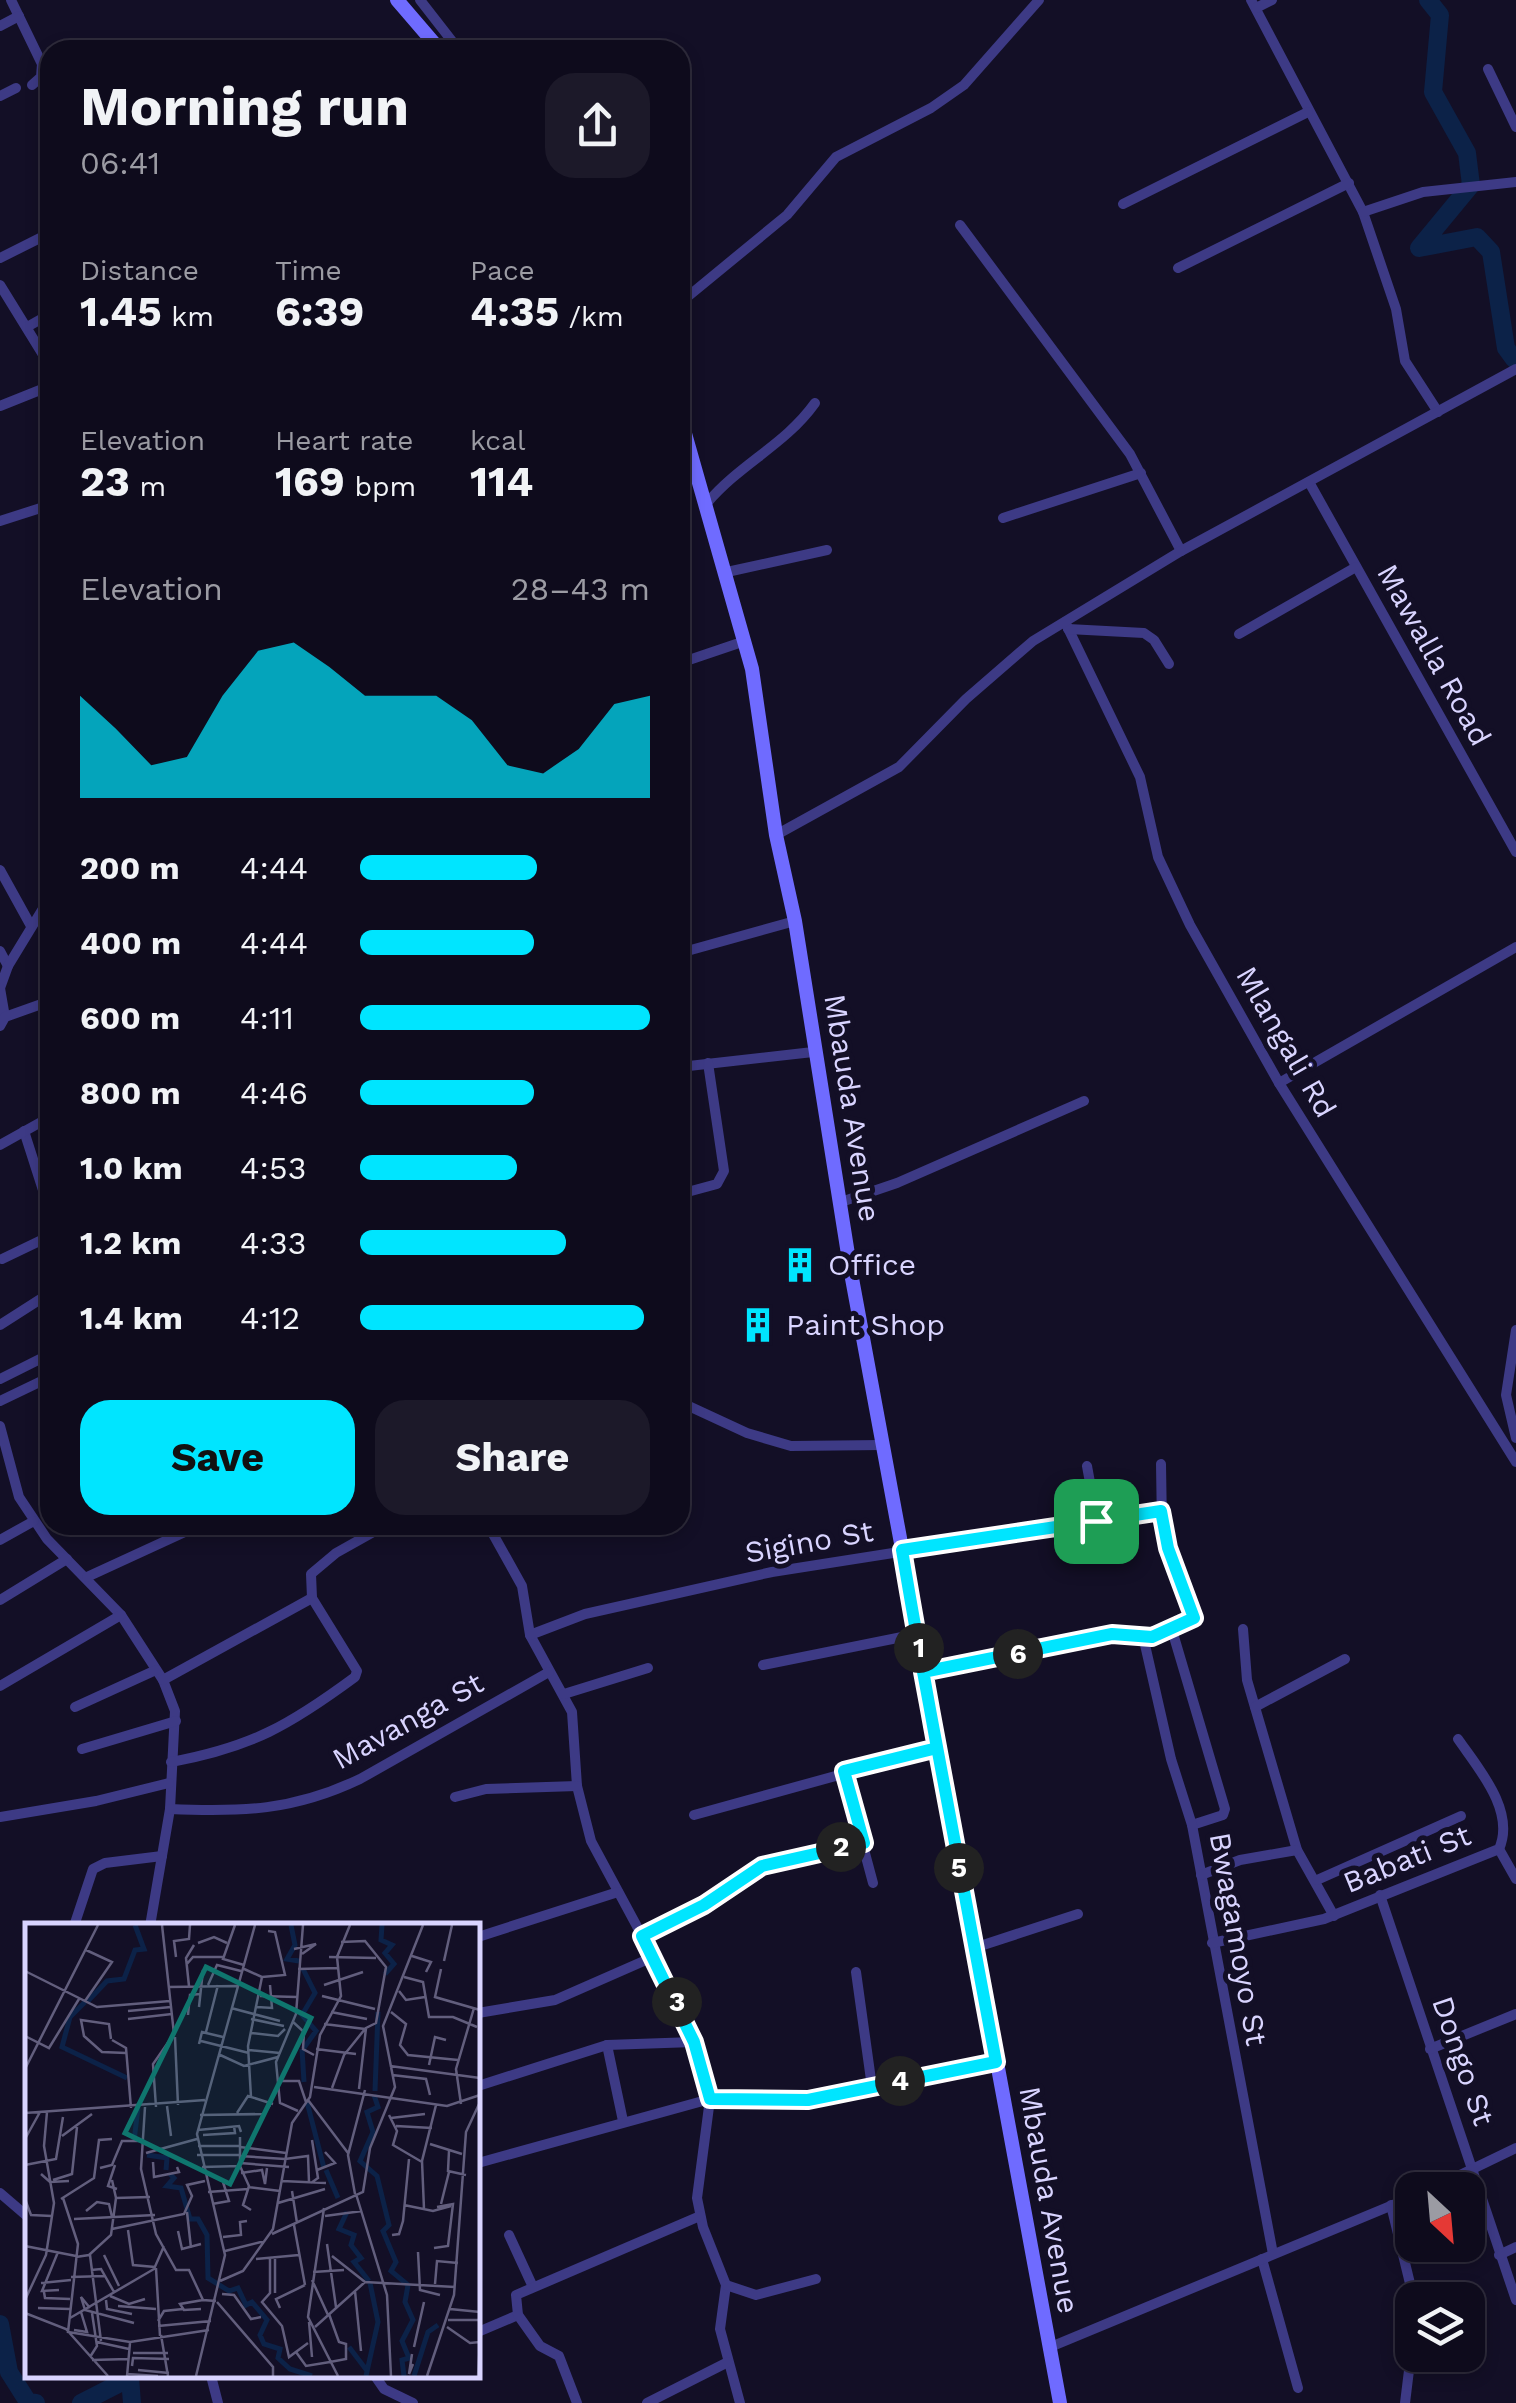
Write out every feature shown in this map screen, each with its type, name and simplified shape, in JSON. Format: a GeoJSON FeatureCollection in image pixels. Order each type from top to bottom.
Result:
{"type":"FeatureCollection","features":[{"type":"Feature","properties":{"kind":"street"},"geometry":{"type":"LineString","coordinates":[[10,0],[40,60]]}},
{"type":"Feature","properties":{"kind":"street"},"geometry":{"type":"LineString","coordinates":[[690,296],[788,215],[836,157],[931,108],[964,85],[1038,0]]}},
{"type":"Feature","properties":{"kind":"street"},"geometry":{"type":"LineString","coordinates":[[1272,0],[1253,4],[1363,212],[1396,310],[1405,360],[1438,412]]}},
{"type":"Feature","properties":{"kind":"street"},"geometry":{"type":"LineString","coordinates":[[409,2],[433,40]]}},
{"type":"Feature","properties":{"kind":"street"},"geometry":{"type":"LineString","coordinates":[[409,2],[449,40]]}},
{"type":"Feature","properties":{"kind":"street"},"geometry":{"type":"LineString","coordinates":[[0,26],[19,16]]}},
{"type":"Feature","properties":{"kind":"street"},"geometry":{"type":"LineString","coordinates":[[1488,69],[1516,127]]}},
{"type":"Feature","properties":{"kind":"street"},"geometry":{"type":"LineString","coordinates":[[32,85],[40,79]]}},
{"type":"Feature","properties":{"kind":"street"},"geometry":{"type":"LineString","coordinates":[[0,96],[16,88]]}},
{"type":"Feature","properties":{"kind":"street"},"geometry":{"type":"LineString","coordinates":[[1123,204],[1308,112]]}},
{"type":"Feature","properties":{"kind":"street"},"geometry":{"type":"LineString","coordinates":[[1363,212],[1423,192],[1516,182]]}},
{"type":"Feature","properties":{"kind":"street"},"geometry":{"type":"LineString","coordinates":[[1178,268],[1349,183]]}},
{"type":"Feature","properties":{"kind":"street"},"geometry":{"type":"LineString","coordinates":[[960,225],[1141,474],[1181,552]]}},
{"type":"Feature","properties":{"kind":"street"},"geometry":{"type":"LineString","coordinates":[[0,258],[40,238]]}},
{"type":"Feature","properties":{"kind":"street"},"geometry":{"type":"LineString","coordinates":[[0,285],[5,302],[40,350]]}},
{"type":"Feature","properties":{"kind":"street"},"geometry":{"type":"LineString","coordinates":[[26,327],[40,319]]}},
{"type":"Feature","properties":{"kind":"street"},"geometry":{"type":"LineString","coordinates":[[776,834],[899,767],[1004,663],[1181,552],[1516,368]]}},
{"type":"Feature","properties":{"kind":"street"},"geometry":{"type":"LineString","coordinates":[[0,406],[40,390]]}},
{"type":"Feature","properties":{"kind":"street"},"geometry":{"type":"LineString","coordinates":[[707,503],[732,473],[784,440],[816,403]]}},
{"type":"Feature","properties":{"kind":"street","name":"Mbauda Avenue"},"geometry":{"type":"LineString","coordinates":[[690,462],[707,503],[745,642],[882,1445],[1060,2403]]}},
{"type":"Feature","properties":{"kind":"street"},"geometry":{"type":"LineString","coordinates":[[1004,518],[1141,474]]}},
{"type":"Feature","properties":{"kind":"street","name":"Mawalla Road"},"geometry":{"type":"LineString","coordinates":[[1309,482],[1516,852]]}},
{"type":"Feature","properties":{"kind":"street"},"geometry":{"type":"LineString","coordinates":[[0,521],[40,507]]}},
{"type":"Feature","properties":{"kind":"street"},"geometry":{"type":"LineString","coordinates":[[728,572],[827,550]]}},
{"type":"Feature","properties":{"kind":"street"},"geometry":{"type":"LineString","coordinates":[[1239,634],[1356,567]]}},
{"type":"Feature","properties":{"kind":"street"},"geometry":{"type":"LineString","coordinates":[[1067,625],[1144,633],[1154,640],[1169,664]]}},
{"type":"Feature","properties":{"kind":"street","name":"Mlangali Rd"},"geometry":{"type":"LineString","coordinates":[[1067,625],[1144,788],[1167,880],[1278,1083],[1516,1462]]}},
{"type":"Feature","properties":{"kind":"street"},"geometry":{"type":"LineString","coordinates":[[690,660],[745,642]]}},
{"type":"Feature","properties":{"kind":"street"},"geometry":{"type":"LineString","coordinates":[[0,870],[31,926]]}},
{"type":"Feature","properties":{"kind":"street"},"geometry":{"type":"LineString","coordinates":[[40,912],[8,966],[0,988],[3,1021],[40,1006]]}},
{"type":"Feature","properties":{"kind":"street"},"geometry":{"type":"LineString","coordinates":[[690,951],[795,921]]}},
{"type":"Feature","properties":{"kind":"street"},"geometry":{"type":"LineString","coordinates":[[1278,1083],[1516,947]]}},
{"type":"Feature","properties":{"kind":"street"},"geometry":{"type":"LineString","coordinates":[[0,951],[8,966]]}},
{"type":"Feature","properties":{"kind":"street"},"geometry":{"type":"LineString","coordinates":[[690,1066],[814,1052]]}},
{"type":"Feature","properties":{"kind":"street"},"geometry":{"type":"LineString","coordinates":[[690,1191],[716,1184],[724,1170],[708,1063]]}},
{"type":"Feature","properties":{"kind":"street"},"geometry":{"type":"LineString","coordinates":[[841,1202],[898,1183],[1084,1101]]}},
{"type":"Feature","properties":{"kind":"street"},"geometry":{"type":"LineString","coordinates":[[0,1145],[40,1122]]}},
{"type":"Feature","properties":{"kind":"street"},"geometry":{"type":"LineString","coordinates":[[24,1131],[40,1181]]}},
{"type":"Feature","properties":{"kind":"street"},"geometry":{"type":"LineString","coordinates":[[2,1258],[40,1241]]}},
{"type":"Feature","properties":{"kind":"street"},"geometry":{"type":"LineString","coordinates":[[0,1325],[40,1300]]}},
{"type":"Feature","properties":{"kind":"street"},"geometry":{"type":"LineString","coordinates":[[1516,1330],[1506,1394],[1516,1438]]}},
{"type":"Feature","properties":{"kind":"street"},"geometry":{"type":"LineString","coordinates":[[0,1379],[40,1359]]}},
{"type":"Feature","properties":{"kind":"street"},"geometry":{"type":"LineString","coordinates":[[0,1401],[40,1383]]}},
{"type":"Feature","properties":{"kind":"street"},"geometry":{"type":"LineString","coordinates":[[690,1407],[748,1433],[790,1446],[882,1445]]}},
{"type":"Feature","properties":{"kind":"street"},"geometry":{"type":"LineString","coordinates":[[0,1426],[6,1485],[40,1528]]}},
{"type":"Feature","properties":{"kind":"street"},"geometry":{"type":"LineString","coordinates":[[923,1672],[1112,1634],[1144,1636],[1172,1630],[1196,1616],[1168,1548],[1161,1511],[1161,1464]]}},
{"type":"Feature","properties":{"kind":"street"},"geometry":{"type":"LineString","coordinates":[[1087,1466],[1096,1521]]}},
{"type":"Feature","properties":{"kind":"street","name":"Sigino St"},"geometry":{"type":"LineString","coordinates":[[530,1635],[585,1614],[772,1572],[1161,1511]]}},
{"type":"Feature","properties":{"kind":"street"},"geometry":{"type":"LineString","coordinates":[[0,1540],[34,1521]]}},
{"type":"Feature","properties":{"kind":"street"},"geometry":{"type":"LineString","coordinates":[[46,1535],[122,1615],[163,1680],[176,1722],[170,1809],[151,1923]]}},
{"type":"Feature","properties":{"kind":"street"},"geometry":{"type":"LineString","coordinates":[[88,1578],[179,1535]]}},
{"type":"Feature","properties":{"kind":"street"},"geometry":{"type":"LineString","coordinates":[[171,1762],[240,1747],[285,1726],[355,1677],[356,1671],[312,1598],[311,1574],[318,1565],[369,1535]]}},
{"type":"Feature","properties":{"kind":"street"},"geometry":{"type":"LineString","coordinates":[[494,1535],[522,1586],[530,1635],[564,1694],[574,1724],[577,1786],[590,1841],[654,1957],[694,2042],[710,2099],[697,2185],[700,2216],[726,2286],[720,2329],[740,2403]]}},
{"type":"Feature","properties":{"kind":"street"},"geometry":{"type":"LineString","coordinates":[[0,1600],[66,1559]]}},
{"type":"Feature","properties":{"kind":"street"},"geometry":{"type":"LineString","coordinates":[[163,1680],[312,1598]]}},
{"type":"Feature","properties":{"kind":"street"},"geometry":{"type":"LineString","coordinates":[[0,1686],[122,1615]]}},
{"type":"Feature","properties":{"kind":"street"},"geometry":{"type":"LineString","coordinates":[[1172,1630],[1226,1809],[1222,1815],[1192,1825]]}},
{"type":"Feature","properties":{"kind":"street"},"geometry":{"type":"LineString","coordinates":[[1243,1630],[1247,1680],[1297,1850],[1334,1916]]}},
{"type":"Feature","properties":{"kind":"street"},"geometry":{"type":"LineString","coordinates":[[763,1665],[916,1634]]}},
{"type":"Feature","properties":{"kind":"street","name":"Bwagamoyo St"},"geometry":{"type":"LineString","coordinates":[[1144,1636],[1171,1759],[1192,1825],[1267,2256],[1298,2388]]}},
{"type":"Feature","properties":{"kind":"street"},"geometry":{"type":"LineString","coordinates":[[1255,1706],[1345,1659]]}},
{"type":"Feature","properties":{"kind":"street"},"geometry":{"type":"LineString","coordinates":[[564,1694],[648,1668]]}},
{"type":"Feature","properties":{"kind":"street"},"geometry":{"type":"LineString","coordinates":[[75,1707],[156,1670]]}},
{"type":"Feature","properties":{"kind":"street","name":"Mavanga St"},"geometry":{"type":"LineString","coordinates":[[170,1809],[268,1810],[328,1793],[360,1780],[549,1672]]}},
{"type":"Feature","properties":{"kind":"street"},"geometry":{"type":"LineString","coordinates":[[82,1749],[176,1722]]}},
{"type":"Feature","properties":{"kind":"street","name":"Babati St"},"geometry":{"type":"LineString","coordinates":[[1212,1943],[1334,1916],[1500,1849],[1505,1833],[1503,1812],[1458,1739]]}},
{"type":"Feature","properties":{"kind":"street"},"geometry":{"type":"LineString","coordinates":[[694,1814],[937,1748]]}},
{"type":"Feature","properties":{"kind":"street"},"geometry":{"type":"LineString","coordinates":[[844,1771],[872,1883]]}},
{"type":"Feature","properties":{"kind":"street"},"geometry":{"type":"LineString","coordinates":[[0,1817],[68,1807],[169,1783]]}},
{"type":"Feature","properties":{"kind":"street"},"geometry":{"type":"LineString","coordinates":[[455,1796],[486,1789],[577,1786]]}},
{"type":"Feature","properties":{"kind":"street"},"geometry":{"type":"LineString","coordinates":[[1317,1880],[1461,1816]]}},
{"type":"Feature","properties":{"kind":"street"},"geometry":{"type":"LineString","coordinates":[[642,1936],[704,1905],[762,1866],[864,1843]]}},
{"type":"Feature","properties":{"kind":"street"},"geometry":{"type":"LineString","coordinates":[[1500,1849],[1516,1879]]}},
{"type":"Feature","properties":{"kind":"street"},"geometry":{"type":"LineString","coordinates":[[1201,1875],[1229,1863],[1297,1850]]}},
{"type":"Feature","properties":{"kind":"street"},"geometry":{"type":"LineString","coordinates":[[75,1923],[92,1870],[105,1863],[162,1856]]}},
{"type":"Feature","properties":{"kind":"street"},"geometry":{"type":"LineString","coordinates":[[480,1936],[618,1892]]}},
{"type":"Feature","properties":{"kind":"street","name":"Dongo St"},"geometry":{"type":"LineString","coordinates":[[1380,1895],[1474,2172]]}},
{"type":"Feature","properties":{"kind":"street"},"geometry":{"type":"LineString","coordinates":[[974,1948],[1078,1914]]}},
{"type":"Feature","properties":{"kind":"street"},"geometry":{"type":"LineString","coordinates":[[480,2013],[555,2000],[654,1957]]}},
{"type":"Feature","properties":{"kind":"street"},"geometry":{"type":"LineString","coordinates":[[856,1972],[872,2086]]}},
{"type":"Feature","properties":{"kind":"street"},"geometry":{"type":"LineString","coordinates":[[1430,2049],[1516,2014]]}},
{"type":"Feature","properties":{"kind":"street"},"geometry":{"type":"LineString","coordinates":[[480,2085],[606,2045],[694,2042]]}},
{"type":"Feature","properties":{"kind":"street"},"geometry":{"type":"LineString","coordinates":[[606,2045],[623,2121]]}},
{"type":"Feature","properties":{"kind":"street"},"geometry":{"type":"LineString","coordinates":[[480,2162],[710,2099],[808,2100],[996,2062]]}},
{"type":"Feature","properties":{"kind":"street"},"geometry":{"type":"LineString","coordinates":[[1474,2172],[1516,2148]]}},
{"type":"Feature","properties":{"kind":"street"},"geometry":{"type":"LineString","coordinates":[[1,2196],[25,2216]]}},
{"type":"Feature","properties":{"kind":"street"},"geometry":{"type":"LineString","coordinates":[[1048,2348],[1395,2204]]}},
{"type":"Feature","properties":{"kind":"street"},"geometry":{"type":"LineString","coordinates":[[1391,2206],[1410,2282]]}},
{"type":"Feature","properties":{"kind":"street","name":"Dongo St"},"geometry":{"type":"LineString","coordinates":[[1485,2209],[1516,2300]]}},
{"type":"Feature","properties":{"kind":"street"},"geometry":{"type":"LineString","coordinates":[[577,2403],[558,2356],[540,2346],[518,2315],[515,2298],[700,2216]]}},
{"type":"Feature","properties":{"kind":"street"},"geometry":{"type":"LineString","coordinates":[[509,2235],[533,2287]]}},
{"type":"Feature","properties":{"kind":"street"},"geometry":{"type":"LineString","coordinates":[[1499,2255],[1516,2247]]}},
{"type":"Feature","properties":{"kind":"street"},"geometry":{"type":"LineString","coordinates":[[726,2286],[756,2294],[816,2279]]}},
{"type":"Feature","properties":{"kind":"street"},"geometry":{"type":"LineString","coordinates":[[480,2331],[518,2315]]}},
{"type":"Feature","properties":{"kind":"street"},"geometry":{"type":"LineString","coordinates":[[647,2403],[728,2362]]}},
{"type":"Feature","properties":{"kind":"street"},"geometry":{"type":"LineString","coordinates":[[1405,2403],[1409,2372]]}},
{"type":"Feature","properties":{"kind":"street"},"geometry":{"type":"LineString","coordinates":[[211,2378],[218,2403]]}},
{"type":"Feature","properties":{"kind":"street"},"geometry":{"type":"LineString","coordinates":[[375,2378],[384,2390],[413,2403]]}},
{"type":"Feature","properties":{"kind":"waterway"},"geometry":{"type":"LineString","coordinates":[[1428,0],[1440,15],[1433,92],[1467,153],[1471,185],[1419,248],[1477,237],[1491,252],[1506,348],[1514,359]]}},
{"type":"Feature","properties":{"kind":"waterway"},"geometry":{"type":"LineString","coordinates":[[0,2324],[9,2372],[28,2402],[36,2403]]}},
{"type":"Feature","properties":{"kind":"waterway"},"geometry":{"type":"LineString","coordinates":[[81,2403],[130,2378],[132,2403]]}},
{"type":"Feature","properties":{"kind":"place","name":"Office"},"geometry":{"type":"Point","coordinates":[800,1265]}},
{"type":"Feature","properties":{"kind":"place","name":"Paint Shop"},"geometry":{"type":"Point","coordinates":[758,1325]}},
{"type":"Feature","properties":{"kind":"route"},"geometry":{"type":"LineString","coordinates":[[1096,1521],[902,1550],[916,1634],[923,1672],[937,1748],[844,1771],[864,1843],[762,1866],[704,1905],[642,1936],[694,2042],[710,2099],[808,2100],[996,2062],[923,1672],[1112,1634],[1152,1637],[1194,1618],[1168,1548],[1161,1511],[1096,1521]]}}]}
